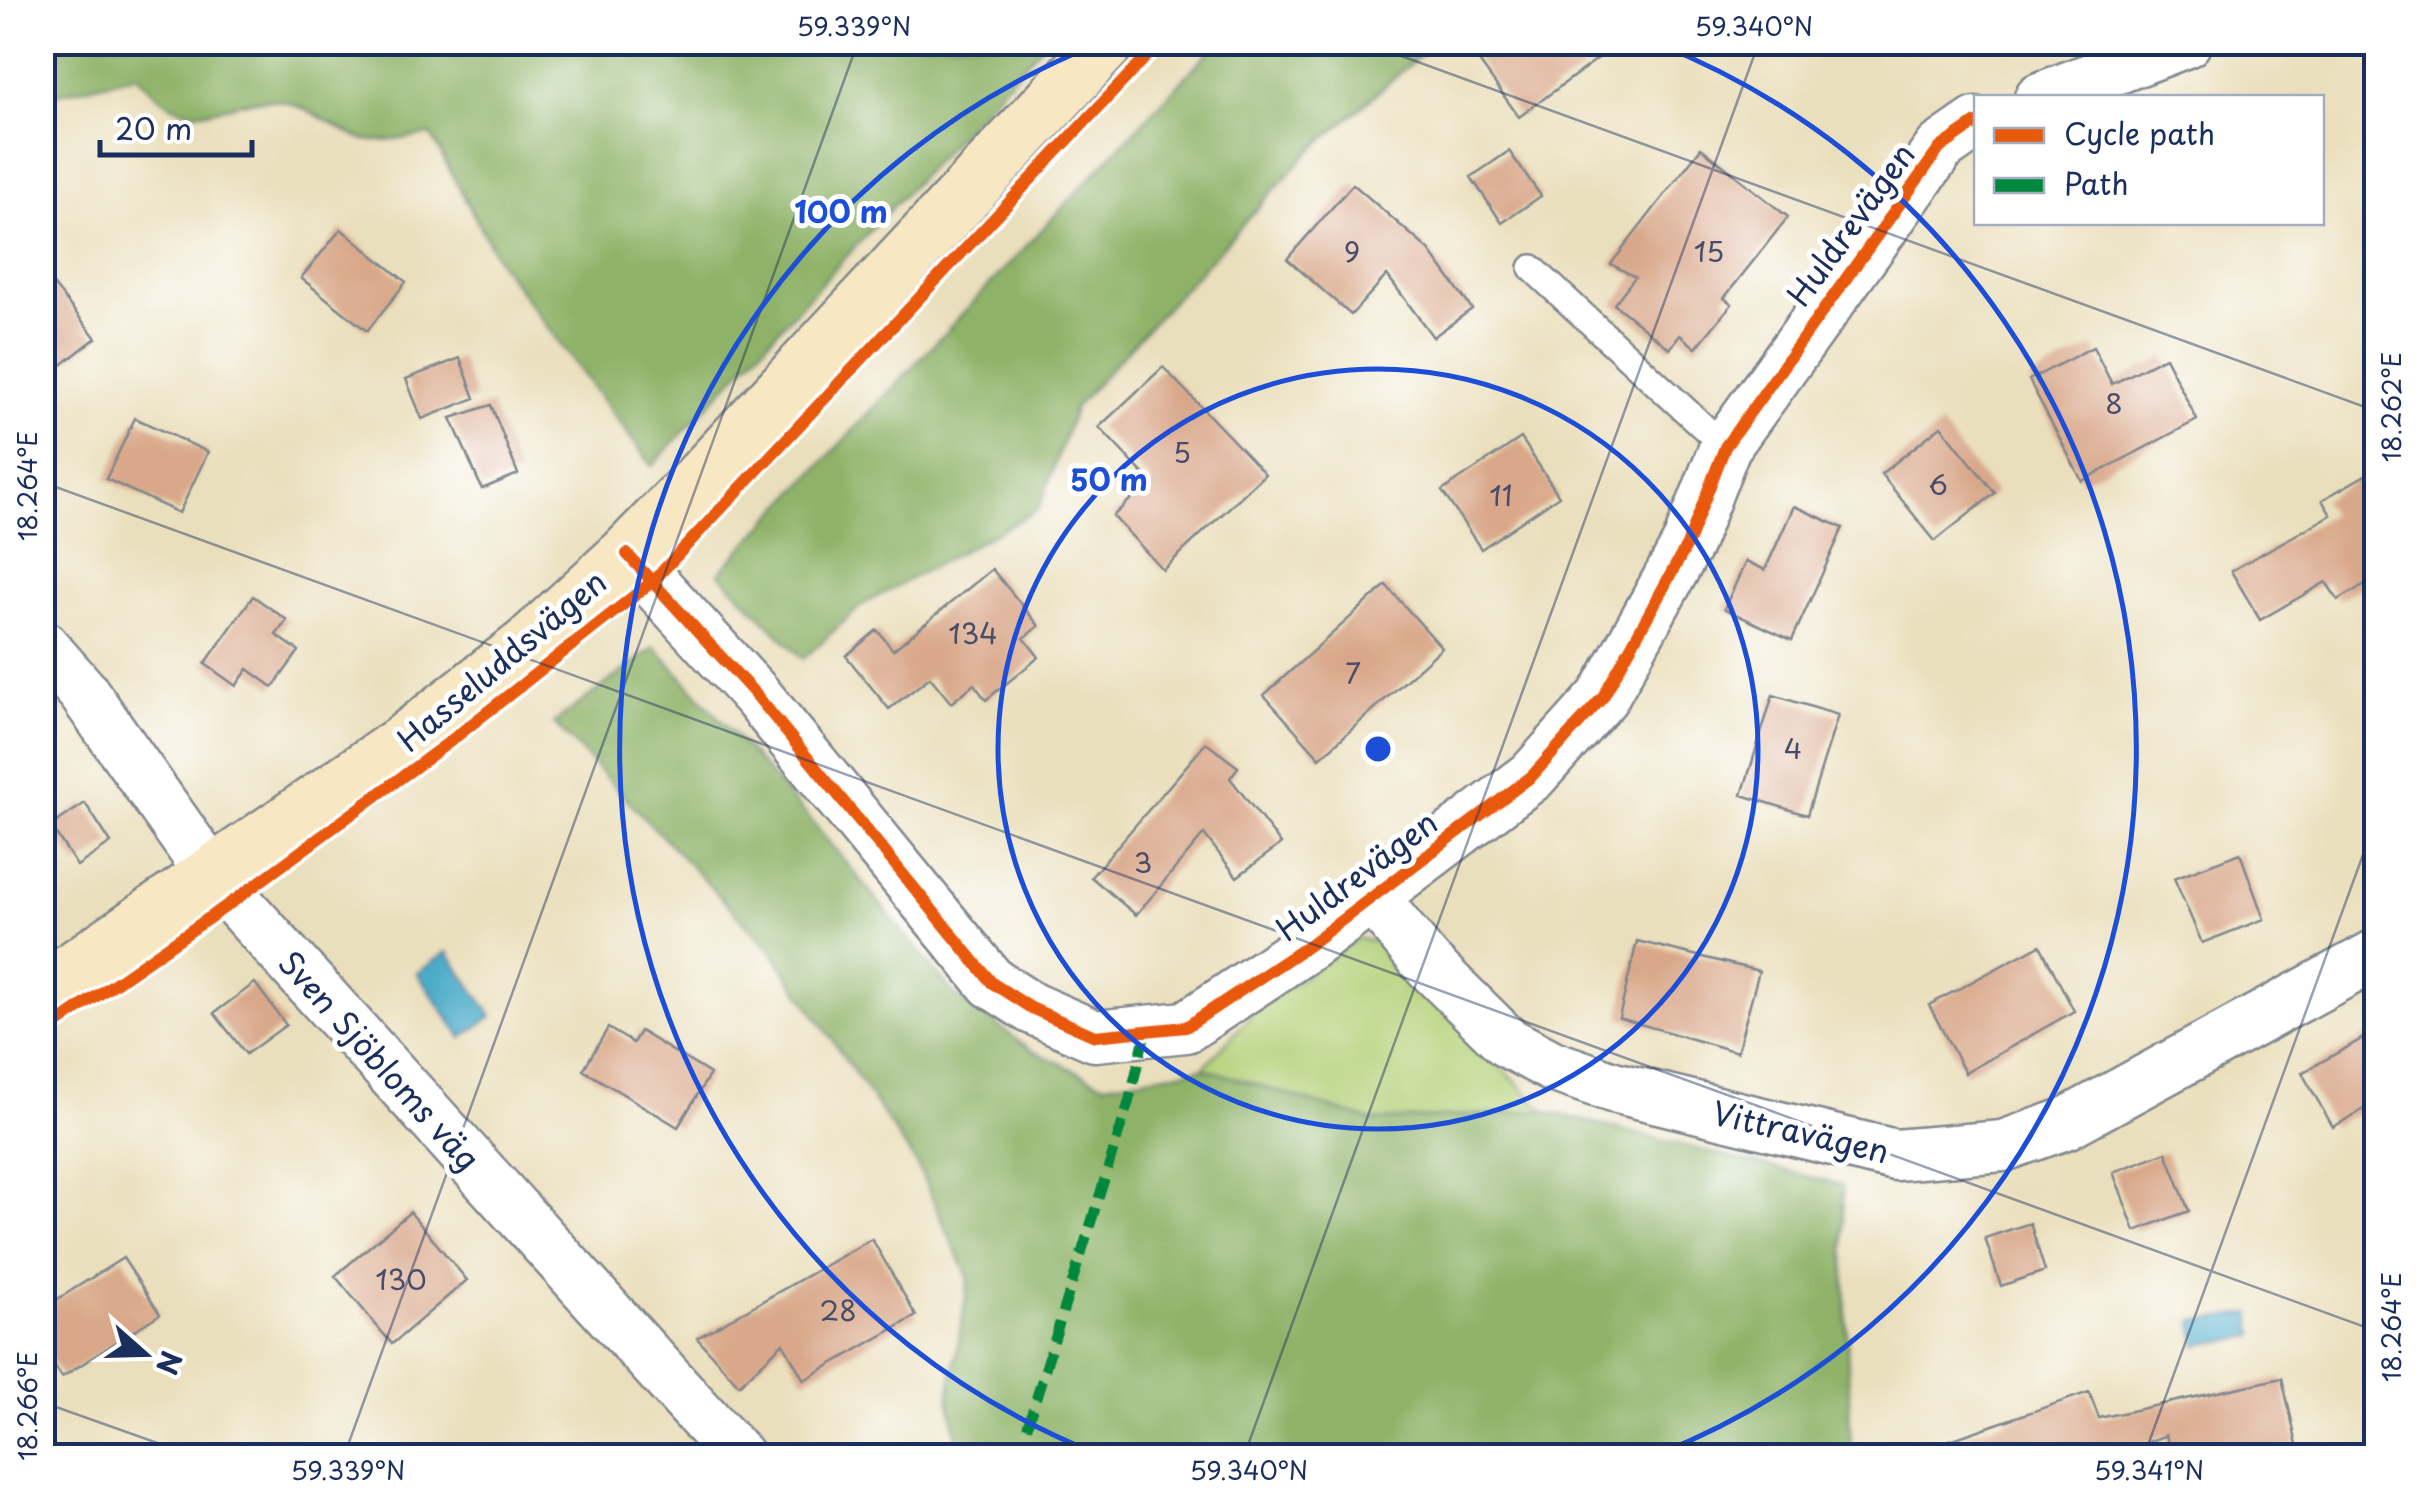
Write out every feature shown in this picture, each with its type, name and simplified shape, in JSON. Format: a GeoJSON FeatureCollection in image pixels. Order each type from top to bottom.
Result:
{"type":"FeatureCollection","features":[{"type":"Feature","properties":{"kind":"street","name":"Hasseluddsvägen"},"geometry":{"type":"LineString","coordinates":[[42,991],[404,743],[527,646],[627,554],[1107,42]]}},
{"type":"Feature","properties":{"kind":"street"},"geometry":{"type":"LineString","coordinates":[[2048,95],[2186,42]]}},
{"type":"Feature","properties":{"kind":"street","name":"Huldrevägen"},"geometry":{"type":"LineString","coordinates":[[627,554],[757,696],[992,983],[1070,1027],[1094,1036],[1186,1028],[1372,898],[1532,776],[1603,697],[1688,545],[1725,447],[1940,148],[1974,125]]}},
{"type":"Feature","properties":{"kind":"street","name":"Sven Sjöbloms väg"},"geometry":{"type":"LineString","coordinates":[[42,646],[82,692],[211,874],[738,1456]]}},
{"type":"Feature","properties":{"kind":"street","name":"Vittravägen"},"geometry":{"type":"LineString","coordinates":[[1372,898],[1425,961],[1507,1042],[1552,1066],[1612,1087],[1895,1155],[2003,1146],[2066,1124],[2376,955]]}},
{"type":"Feature","properties":{"kind":"lane"},"geometry":{"type":"LineString","coordinates":[[1532,268],[1725,447]]}},
{"type":"Feature","properties":{"kind":"green space"},"geometry":{"type":"Polygon","coordinates":[[[43,42],[1044,43],[652,466],[500,264],[431,135],[369,141],[301,107],[269,100],[197,112],[179,109],[159,97],[137,75],[43,98],[43,42]]]}},
{"type":"Feature","properties":{"kind":"green space"},"geometry":{"type":"Polygon","coordinates":[[[1217,43],[1434,43],[1308,153],[1075,407],[1039,509],[862,605],[803,659],[719,573],[1217,43]]]}},
{"type":"Feature","properties":{"kind":"green space"},"geometry":{"type":"Polygon","coordinates":[[[655,647],[810,819],[955,995],[1033,1051],[1104,1084],[1203,1068],[1372,1121],[1545,1111],[1842,1185],[1851,1456],[960,1456],[949,1397],[969,1279],[916,1163],[771,950],[554,723],[655,647]]]}},
{"type":"Feature","properties":{"kind":"green space"},"geometry":{"type":"Polygon","coordinates":[[[1358,938],[1377,942],[1545,1111],[1372,1121],[1203,1068],[1255,1011],[1358,938]]]}},
{"type":"Feature","properties":{"kind":"water"},"geometry":{"type":"Polygon","coordinates":[[[447,952],[492,1016],[462,1038],[417,973],[447,952]]]}},
{"type":"Feature","properties":{"kind":"water"},"geometry":{"type":"Polygon","coordinates":[[[2251,1313],[2255,1336],[2197,1345],[2194,1321],[2251,1313]]]}},
{"type":"Feature","properties":{"kind":"building"},"geometry":{"type":"Polygon","coordinates":[[[1465,42],[1620,42],[1519,117],[1465,42]]]}},
{"type":"Feature","properties":{"kind":"building"},"geometry":{"type":"Polygon","coordinates":[[[1701,148],[1788,217],[1724,298],[1732,304],[1696,348],[1680,335],[1670,349],[1614,304],[1635,277],[1611,264],[1701,148]]]}},
{"type":"Feature","properties":{"kind":"building"},"geometry":{"type":"Polygon","coordinates":[[[1509,151],[1541,196],[1502,223],[1471,177],[1509,151]]]}},
{"type":"Feature","properties":{"kind":"building"},"geometry":{"type":"Polygon","coordinates":[[[1353,184],[1429,250],[1472,309],[1433,337],[1387,275],[1351,315],[1287,259],[1353,184]]]}},
{"type":"Feature","properties":{"kind":"building"},"geometry":{"type":"Polygon","coordinates":[[[341,229],[406,282],[367,331],[301,278],[341,229]]]}},
{"type":"Feature","properties":{"kind":"building"},"geometry":{"type":"Polygon","coordinates":[[[42,271],[96,338],[42,380],[42,271]]]}},
{"type":"Feature","properties":{"kind":"building"},"geometry":{"type":"Polygon","coordinates":[[[2093,347],[2112,384],[2165,357],[2197,420],[2082,481],[2029,380],[2093,347]]]}},
{"type":"Feature","properties":{"kind":"building"},"geometry":{"type":"Polygon","coordinates":[[[460,358],[475,398],[422,419],[406,379],[460,358]]]}},
{"type":"Feature","properties":{"kind":"building"},"geometry":{"type":"Polygon","coordinates":[[[1163,367],[1265,474],[1163,570],[1113,516],[1150,481],[1099,427],[1163,367]]]}},
{"type":"Feature","properties":{"kind":"building"},"geometry":{"type":"Polygon","coordinates":[[[491,405],[518,474],[482,489],[451,418],[491,405]]]}},
{"type":"Feature","properties":{"kind":"building"},"geometry":{"type":"Polygon","coordinates":[[[135,418],[208,452],[179,513],[106,479],[135,418]]]}},
{"type":"Feature","properties":{"kind":"building"},"geometry":{"type":"Polygon","coordinates":[[[1941,426],[1995,493],[1935,541],[1881,474],[1941,426]]]}},
{"type":"Feature","properties":{"kind":"building"},"geometry":{"type":"Polygon","coordinates":[[[1521,438],[1559,496],[1481,549],[1442,491],[1521,438]]]}},
{"type":"Feature","properties":{"kind":"building"},"geometry":{"type":"Polygon","coordinates":[[[2376,469],[2376,586],[2372,580],[2338,600],[2326,582],[2260,620],[2231,571],[2331,515],[2322,500],[2376,469]]]}},
{"type":"Feature","properties":{"kind":"building"},"geometry":{"type":"Polygon","coordinates":[[[1794,506],[1843,528],[1792,640],[1724,609],[1746,561],[1765,570],[1794,506]]]}},
{"type":"Feature","properties":{"kind":"building"},"geometry":{"type":"Polygon","coordinates":[[[992,569],[1039,626],[1024,638],[1039,657],[986,700],[974,684],[951,703],[930,677],[889,709],[846,656],[877,630],[893,650],[992,569]]]}},
{"type":"Feature","properties":{"kind":"building"},"geometry":{"type":"Polygon","coordinates":[[[1386,585],[1442,648],[1320,758],[1264,695],[1386,585]]]}},
{"type":"Feature","properties":{"kind":"building"},"geometry":{"type":"Polygon","coordinates":[[[253,596],[287,620],[276,635],[299,651],[273,687],[248,669],[236,686],[205,664],[253,596]]]}},
{"type":"Feature","properties":{"kind":"building"},"geometry":{"type":"Polygon","coordinates":[[[1773,695],[1838,715],[1807,815],[1742,795],[1773,695]]]}},
{"type":"Feature","properties":{"kind":"building"},"geometry":{"type":"Polygon","coordinates":[[[1206,743],[1238,767],[1230,778],[1281,844],[1237,877],[1204,834],[1136,915],[1091,877],[1206,743]]]}},
{"type":"Feature","properties":{"kind":"building"},"geometry":{"type":"Polygon","coordinates":[[[85,803],[111,843],[77,866],[51,826],[85,803]]]}},
{"type":"Feature","properties":{"kind":"building"},"geometry":{"type":"Polygon","coordinates":[[[2240,853],[2264,919],[2202,943],[2174,878],[2240,853]]]}},
{"type":"Feature","properties":{"kind":"building"},"geometry":{"type":"Polygon","coordinates":[[[1637,941],[1759,971],[1737,1052],[1619,1018],[1637,941]]]}},
{"type":"Feature","properties":{"kind":"building"},"geometry":{"type":"Polygon","coordinates":[[[2040,945],[2074,1011],[1965,1073],[1929,1005],[2040,945]]]}},
{"type":"Feature","properties":{"kind":"building"},"geometry":{"type":"Polygon","coordinates":[[[255,983],[286,1025],[246,1054],[214,1013],[255,983]]]}},
{"type":"Feature","properties":{"kind":"building"},"geometry":{"type":"Polygon","coordinates":[[[608,1028],[633,1043],[640,1031],[710,1074],[678,1127],[583,1070],[608,1028]]]}},
{"type":"Feature","properties":{"kind":"building"},"geometry":{"type":"Polygon","coordinates":[[[2376,1031],[2376,1102],[2333,1127],[2302,1073],[2376,1031]]]}},
{"type":"Feature","properties":{"kind":"building"},"geometry":{"type":"Polygon","coordinates":[[[2166,1152],[2189,1211],[2135,1231],[2113,1172],[2166,1152]]]}},
{"type":"Feature","properties":{"kind":"building"},"geometry":{"type":"Polygon","coordinates":[[[410,1212],[467,1280],[392,1344],[335,1276],[410,1212]]]}},
{"type":"Feature","properties":{"kind":"building"},"geometry":{"type":"Polygon","coordinates":[[[2030,1223],[2045,1271],[2001,1286],[1985,1238],[2030,1223]]]}},
{"type":"Feature","properties":{"kind":"building"},"geometry":{"type":"Polygon","coordinates":[[[872,1239],[916,1316],[804,1380],[783,1343],[739,1385],[697,1338],[872,1239]]]}},
{"type":"Feature","properties":{"kind":"building"},"geometry":{"type":"Polygon","coordinates":[[[123,1258],[160,1314],[62,1377],[42,1347],[42,1309],[123,1258]]]}},
{"type":"Feature","properties":{"kind":"building"},"geometry":{"type":"Polygon","coordinates":[[[2282,1378],[2297,1444],[2244,1456],[2171,1456],[2166,1435],[2112,1456],[1922,1456],[1921,1450],[2089,1392],[2099,1418],[2282,1378]]]}},
{"type":"Feature","properties":{"kind":"marked path"},"geometry":{"type":"LineString","coordinates":[[1018,1456],[1129,1101],[1145,1035]]}},
{"type":"Feature","properties":{"kind":"cycle path"},"geometry":{"type":"LineString","coordinates":[[42,1034],[235,900],[448,743],[653,581],[1160,42]]}},
{"type":"Feature","properties":{"kind":"cycle path"},"geometry":{"type":"LineString","coordinates":[[627,554],[757,696],[992,983],[1031,1008],[1095,1036],[1186,1027],[1309,945],[1532,776],[1603,697],[1687,545],[1725,447],[1940,148],[1974,124]]}}]}
